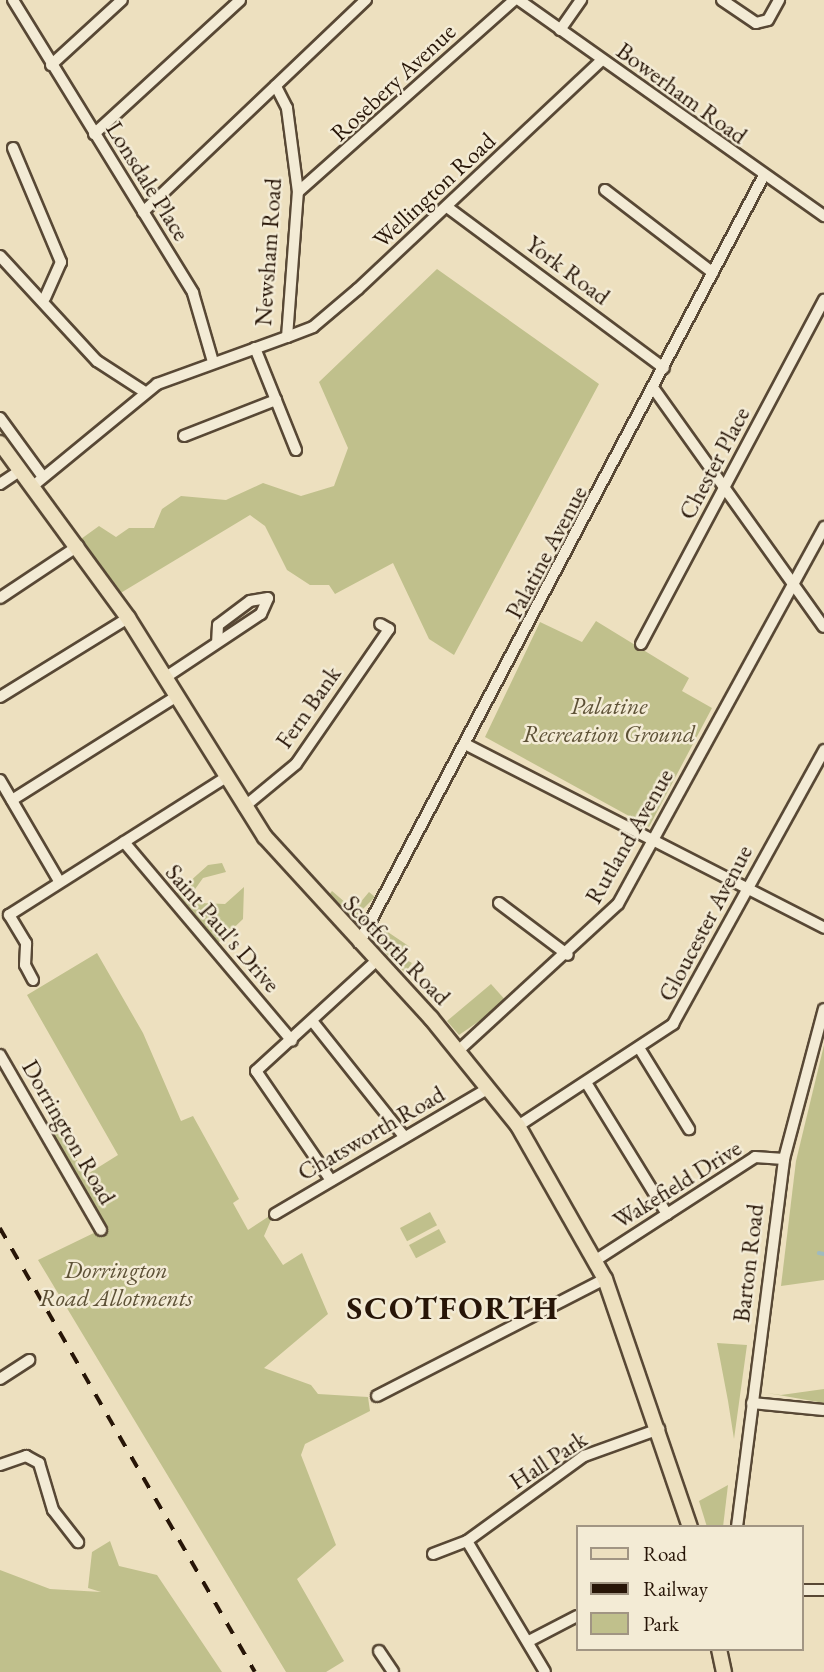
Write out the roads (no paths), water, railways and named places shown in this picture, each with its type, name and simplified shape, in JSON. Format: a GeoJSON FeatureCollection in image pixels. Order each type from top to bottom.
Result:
{"type":"FeatureCollection","features":[{"type":"Feature","properties":{"kind":"main road","name":"Scotforth Road"},"geometry":{"type":"LineString","coordinates":[[0,443],[21,470],[38,481],[166,677],[244,807],[359,943],[458,1051],[518,1126],[605,1279],[659,1429],[689,1525]]}},
{"type":"Feature","properties":{"kind":"main road"},"geometry":{"type":"LineString","coordinates":[[719,1651],[724,1672]]}},
{"type":"Feature","properties":{"kind":"street","name":"Lonsdale Place"},"geometry":{"type":"LineString","coordinates":[[13,0],[193,293],[213,362]]}},
{"type":"Feature","properties":{"kind":"street"},"geometry":{"type":"LineString","coordinates":[[51,65],[122,0]]}},
{"type":"Feature","properties":{"kind":"street"},"geometry":{"type":"LineString","coordinates":[[94,134],[240,0]]}},
{"type":"Feature","properties":{"kind":"street"},"geometry":{"type":"LineString","coordinates":[[143,212],[366,0]]}},
{"type":"Feature","properties":{"kind":"street","name":"Bowerham Road"},"geometry":{"type":"LineString","coordinates":[[516,0],[763,177],[824,216]]}},
{"type":"Feature","properties":{"kind":"street","name":"Rosebery Avenue"},"geometry":{"type":"LineString","coordinates":[[298,192],[516,0]]}},
{"type":"Feature","properties":{"kind":"street"},"geometry":{"type":"LineString","coordinates":[[560,30],[580,0]]}},
{"type":"Feature","properties":{"kind":"street"},"geometry":{"type":"LineString","coordinates":[[722,0],[756,23],[768,20],[779,0]]}},
{"type":"Feature","properties":{"kind":"street","name":"Wellington Road"},"geometry":{"type":"LineString","coordinates":[[287,337],[313,327],[447,207],[601,61]]}},
{"type":"Feature","properties":{"kind":"street","name":"Newsham Road"},"geometry":{"type":"LineString","coordinates":[[38,481],[145,392],[213,362],[287,337],[298,192],[287,108],[275,86]]}},
{"type":"Feature","properties":{"kind":"street"},"geometry":{"type":"LineString","coordinates":[[13,148],[61,262],[45,298]]}},
{"type":"Feature","properties":{"kind":"street","name":"Palatine Avenue"},"geometry":{"type":"LineString","coordinates":[[359,943],[467,745],[763,177]]}},
{"type":"Feature","properties":{"kind":"street"},"geometry":{"type":"LineString","coordinates":[[605,190],[713,273]]}},
{"type":"Feature","properties":{"kind":"street","name":"York Road"},"geometry":{"type":"LineString","coordinates":[[447,207],[664,368]]}},
{"type":"Feature","properties":{"kind":"street"},"geometry":{"type":"LineString","coordinates":[[0,256],[45,298],[97,361],[145,392]]}},
{"type":"Feature","properties":{"kind":"street","name":"Chester Place"},"geometry":{"type":"LineString","coordinates":[[641,644],[824,300]]}},
{"type":"Feature","properties":{"kind":"street"},"geometry":{"type":"LineString","coordinates":[[255,348],[296,450]]}},
{"type":"Feature","properties":{"kind":"street"},"geometry":{"type":"LineString","coordinates":[[654,389],[824,627]]}},
{"type":"Feature","properties":{"kind":"street"},"geometry":{"type":"LineString","coordinates":[[184,436],[276,400]]}},
{"type":"Feature","properties":{"kind":"street"},"geometry":{"type":"LineString","coordinates":[[0,418],[38,481]]}},
{"type":"Feature","properties":{"kind":"street"},"geometry":{"type":"LineString","coordinates":[[0,484],[21,470]]}},
{"type":"Feature","properties":{"kind":"street","name":"Rutland Avenue"},"geometry":{"type":"LineString","coordinates":[[458,1051],[568,955],[618,904],[824,527]]}},
{"type":"Feature","properties":{"kind":"street"},"geometry":{"type":"LineString","coordinates":[[0,598],[78,546]]}},
{"type":"Feature","properties":{"kind":"street"},"geometry":{"type":"LineString","coordinates":[[166,677],[261,614],[268,598],[250,601],[218,625],[216,642]]}},
{"type":"Feature","properties":{"kind":"street"},"geometry":{"type":"LineString","coordinates":[[0,697],[128,618]]}},
{"type":"Feature","properties":{"kind":"street","name":"Fern Bank"},"geometry":{"type":"LineString","coordinates":[[244,807],[296,764],[389,629],[380,624]]}},
{"type":"Feature","properties":{"kind":"street"},"geometry":{"type":"LineString","coordinates":[[12,800],[177,696]]}},
{"type":"Feature","properties":{"kind":"street"},"geometry":{"type":"LineString","coordinates":[[467,745],[824,928]]}},
{"type":"Feature","properties":{"kind":"street","name":"Gloucester Avenue"},"geometry":{"type":"LineString","coordinates":[[518,1126],[641,1051],[680,1015],[824,750]]}},
{"type":"Feature","properties":{"kind":"street"},"geometry":{"type":"LineString","coordinates":[[33,980],[25,965],[26,943],[4,917],[225,778]]}},
{"type":"Feature","properties":{"kind":"street"},"geometry":{"type":"LineString","coordinates":[[2,787],[59,881]]}},
{"type":"Feature","properties":{"kind":"street","name":"Saint Paul's Drive"},"geometry":{"type":"LineString","coordinates":[[124,842],[292,1041]]}},
{"type":"Feature","properties":{"kind":"street"},"geometry":{"type":"LineString","coordinates":[[499,903],[568,955]]}},
{"type":"Feature","properties":{"kind":"street"},"geometry":{"type":"LineString","coordinates":[[330,1179],[256,1071],[313,1022],[376,961]]}},
{"type":"Feature","properties":{"kind":"street","name":"Barton Road"},"geometry":{"type":"LineString","coordinates":[[737,1525],[784,1159],[824,1009]]}},
{"type":"Feature","properties":{"kind":"street"},"geometry":{"type":"LineString","coordinates":[[313,1022],[403,1135]]}},
{"type":"Feature","properties":{"kind":"street"},"geometry":{"type":"LineString","coordinates":[[641,1051],[690,1129]]}},
{"type":"Feature","properties":{"kind":"street","name":"Dorrington Road"},"geometry":{"type":"LineString","coordinates":[[0,1055],[101,1230]]}},
{"type":"Feature","properties":{"kind":"street"},"geometry":{"type":"LineString","coordinates":[[587,1084],[667,1214]]}},
{"type":"Feature","properties":{"kind":"street","name":"Chatsworth Road"},"geometry":{"type":"LineString","coordinates":[[275,1214],[403,1135],[489,1088]]}},
{"type":"Feature","properties":{"kind":"street","name":"Wakefield Drive"},"geometry":{"type":"LineString","coordinates":[[596,1260],[755,1157],[784,1159]]}},
{"type":"Feature","properties":{"kind":"street"},"geometry":{"type":"LineString","coordinates":[[377,1396],[605,1279]]}},
{"type":"Feature","properties":{"kind":"street"},"geometry":{"type":"LineString","coordinates":[[0,1379],[29,1360]]}},
{"type":"Feature","properties":{"kind":"street"},"geometry":{"type":"LineString","coordinates":[[752,1403],[824,1410]]}},
{"type":"Feature","properties":{"kind":"street","name":"Hall Park"},"geometry":{"type":"LineString","coordinates":[[433,1554],[467,1541],[584,1456],[659,1429]]}},
{"type":"Feature","properties":{"kind":"street"},"geometry":{"type":"LineString","coordinates":[[0,1465],[26,1456],[39,1463],[53,1510],[79,1542]]}},
{"type":"Feature","properties":{"kind":"street"},"geometry":{"type":"LineString","coordinates":[[467,1541],[529,1641],[545,1672]]}},
{"type":"Feature","properties":{"kind":"street"},"geometry":{"type":"LineString","coordinates":[[803,1590],[824,1590]]}},
{"type":"Feature","properties":{"kind":"street"},"geometry":{"type":"LineString","coordinates":[[529,1641],[576,1617]]}},
{"type":"Feature","properties":{"kind":"street"},"geometry":{"type":"LineString","coordinates":[[379,1651],[393,1672]]}},
{"type":"Feature","properties":{"kind":"waterway"},"geometry":{"type":"LineString","coordinates":[[819,1253],[824,1254]]}},
{"type":"Feature","properties":{"kind":"railway"},"geometry":{"type":"LineString","coordinates":[[0,1228],[255,1672]]}},
{"type":"Feature","properties":{"kind":"district","name":"SCOTFORTH"},"geometry":{"type":"Point","coordinates":[453,1308]}},
{"type":"Feature","properties":{"kind":"park label","name":"Palatine Recreation Ground"},"geometry":{"type":"Point","coordinates":[609,720]}},
{"type":"Feature","properties":{"kind":"park label","name":"Dorrington Road Allotments"},"geometry":{"type":"Point","coordinates":[116,1284]}}]}
